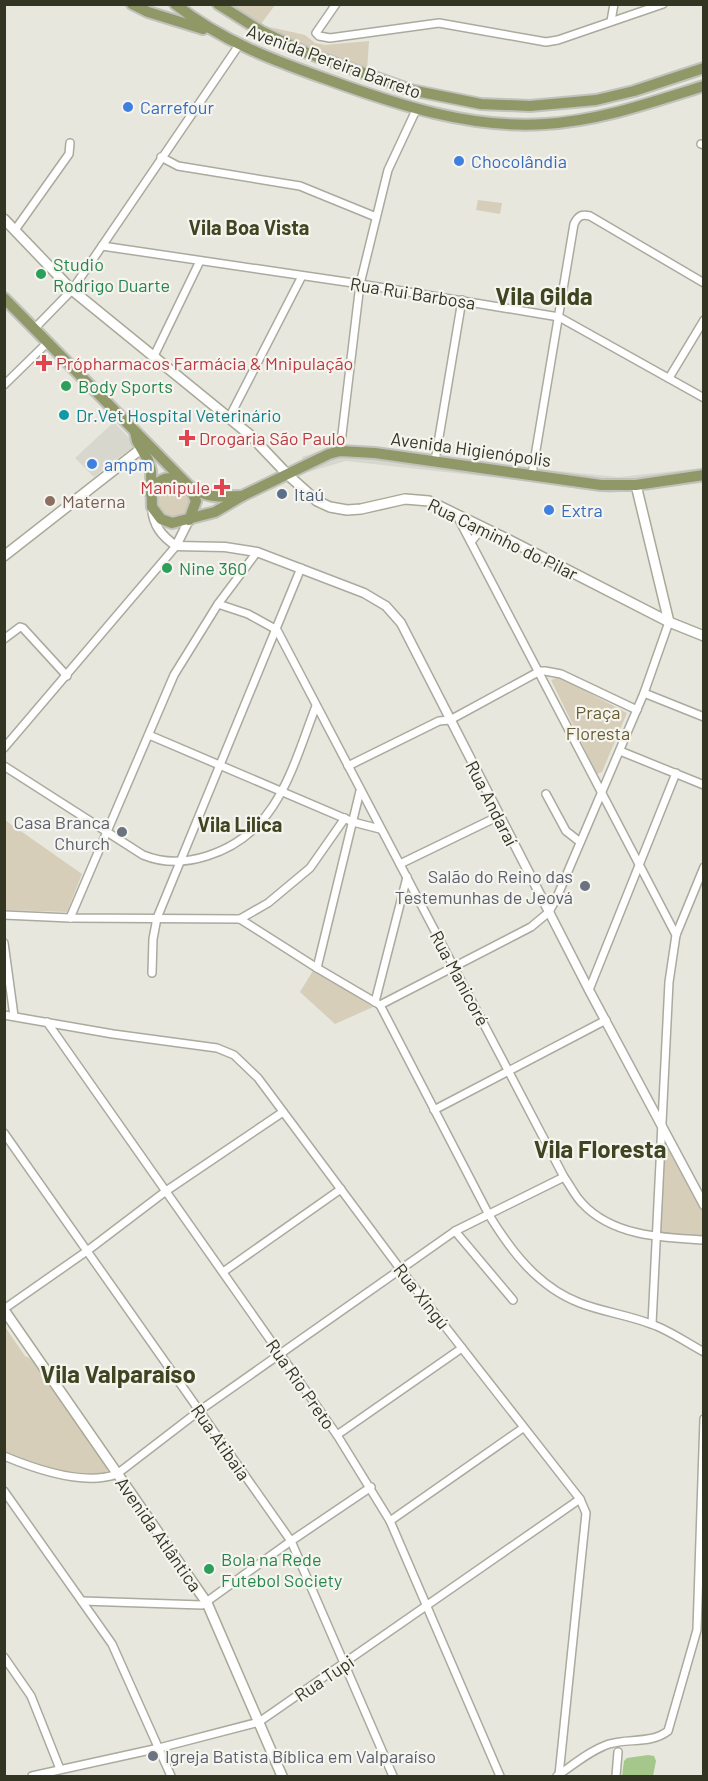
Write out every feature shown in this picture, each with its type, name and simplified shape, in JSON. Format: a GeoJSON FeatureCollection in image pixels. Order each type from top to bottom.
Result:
{"type":"FeatureCollection","features":[{"type":"Feature","properties":{"kind":"main road"},"geometry":{"type":"LineString","coordinates":[[132,4],[148,12],[214,32]]}},
{"type":"Feature","properties":{"kind":"main road","name":"Avenida Pereira Barreto"},"geometry":{"type":"LineString","coordinates":[[175,4],[214,32],[239,45],[305,72],[436,114],[494,123],[548,124],[621,112],[704,86]]}},
{"type":"Feature","properties":{"kind":"main road","name":"Avenida Pereira Barreto"},"geometry":{"type":"LineString","coordinates":[[218,4],[261,31],[307,53],[411,90],[481,104],[530,106],[596,100],[634,91],[704,68]]}},
{"type":"Feature","properties":{"kind":"main road","name":"Rua Caminho do Pilar"},"geometry":{"type":"LineString","coordinates":[[4,219],[72,290],[256,441],[317,501],[330,507],[347,510],[388,502],[417,499],[429,501],[669,622],[704,636]]}},
{"type":"Feature","properties":{"kind":"main road"},"geometry":{"type":"LineString","coordinates":[[4,298],[188,484],[194,492],[196,501],[189,520],[168,522],[158,517],[152,507],[151,471],[135,432]]}},
{"type":"Feature","properties":{"kind":"main road"},"geometry":{"type":"LineString","coordinates":[[4,556],[142,448],[149,447],[157,454]]}},
{"type":"Feature","properties":{"kind":"main road","name":"Avenida Higienópolis"},"geometry":{"type":"LineString","coordinates":[[189,520],[215,512],[317,459],[340,451],[375,453],[601,485],[636,485],[704,475]]}},
{"type":"Feature","properties":{"kind":"main road"},"geometry":{"type":"LineString","coordinates":[[151,495],[157,485],[169,479],[180,480],[188,484]]}},
{"type":"Feature","properties":{"kind":"main road","name":"Avenida Higienópolis"},"geometry":{"type":"LineString","coordinates":[[188,484],[209,495],[242,496]]}},
{"type":"Feature","properties":{"kind":"main road"},"geometry":{"type":"LineString","coordinates":[[636,485],[669,622]]}},
{"type":"Feature","properties":{"kind":"main road","name":"Avenida Atlântica"},"geometry":{"type":"LineString","coordinates":[[4,1309],[207,1603],[282,1776]]}},
{"type":"Feature","properties":{"kind":"street"},"geometry":{"type":"LineString","coordinates":[[336,4],[316,33],[319,36],[330,38],[443,23],[546,42],[558,40],[663,4]]}},
{"type":"Feature","properties":{"kind":"street"},"geometry":{"type":"LineString","coordinates":[[611,21],[614,4]]}},
{"type":"Feature","properties":{"kind":"street"},"geometry":{"type":"LineString","coordinates":[[34,328],[72,290],[239,45]]}},
{"type":"Feature","properties":{"kind":"street"},"geometry":{"type":"LineString","coordinates":[[340,451],[360,285],[388,170],[417,108]]}},
{"type":"Feature","properties":{"kind":"street"},"geometry":{"type":"LineString","coordinates":[[15,230],[69,154],[70,143]]}},
{"type":"Feature","properties":{"kind":"street"},"geometry":{"type":"LineString","coordinates":[[161,157],[178,166],[300,186],[376,217]]}},
{"type":"Feature","properties":{"kind":"street"},"geometry":{"type":"LineString","coordinates":[[532,474],[577,217],[583,214],[590,216],[704,282]]}},
{"type":"Feature","properties":{"kind":"street","name":"Rua Rui Barbosa"},"geometry":{"type":"LineString","coordinates":[[102,246],[462,300],[559,317],[704,398]]}},
{"type":"Feature","properties":{"kind":"street"},"geometry":{"type":"LineString","coordinates":[[153,356],[200,261]]}},
{"type":"Feature","properties":{"kind":"street"},"geometry":{"type":"LineString","coordinates":[[229,418],[302,276]]}},
{"type":"Feature","properties":{"kind":"street"},"geometry":{"type":"LineString","coordinates":[[435,461],[462,300]]}},
{"type":"Feature","properties":{"kind":"street"},"geometry":{"type":"LineString","coordinates":[[669,378],[704,320]]}},
{"type":"Feature","properties":{"kind":"street"},"geometry":{"type":"LineString","coordinates":[[4,385],[47,343]]}},
{"type":"Feature","properties":{"kind":"street"},"geometry":{"type":"LineString","coordinates":[[152,507],[154,521],[158,528],[176,546]]}},
{"type":"Feature","properties":{"kind":"street"},"geometry":{"type":"LineString","coordinates":[[456,513],[676,935]]}},
{"type":"Feature","properties":{"kind":"street"},"geometry":{"type":"LineString","coordinates":[[4,748],[176,546],[189,520]]}},
{"type":"Feature","properties":{"kind":"street"},"geometry":{"type":"LineString","coordinates":[[471,542],[483,527]]}},
{"type":"Feature","properties":{"kind":"street"},"geometry":{"type":"LineString","coordinates":[[184,531],[195,542],[204,546]]}},
{"type":"Feature","properties":{"kind":"street","name":"Rua Andaraí"},"geometry":{"type":"LineString","coordinates":[[176,546],[204,546],[257,552],[364,593],[386,606],[401,623],[589,990],[704,1204]]}},
{"type":"Feature","properties":{"kind":"street"},"geometry":{"type":"LineString","coordinates":[[70,918],[166,692],[182,661],[218,604],[257,552]]}},
{"type":"Feature","properties":{"kind":"street"},"geometry":{"type":"LineString","coordinates":[[152,973],[153,939],[157,918],[301,568]]}},
{"type":"Feature","properties":{"kind":"street"},"geometry":{"type":"LineString","coordinates":[[218,604],[248,614],[277,630]]}},
{"type":"Feature","properties":{"kind":"street"},"geometry":{"type":"LineString","coordinates":[[377,1004],[531,927],[549,912],[558,897],[637,710],[669,622]]}},
{"type":"Feature","properties":{"kind":"street"},"geometry":{"type":"LineString","coordinates":[[4,639],[20,627],[23,628],[67,676]]}},
{"type":"Feature","properties":{"kind":"street","name":"Rua Manicoré"},"geometry":{"type":"LineString","coordinates":[[277,630],[564,1177],[582,1203],[600,1217],[628,1231],[704,1240]]}},
{"type":"Feature","properties":{"kind":"street"},"geometry":{"type":"LineString","coordinates":[[348,766],[439,721],[450,720],[540,671],[561,674],[637,710]]}},
{"type":"Feature","properties":{"kind":"street"},"geometry":{"type":"LineString","coordinates":[[644,693],[704,717]]}},
{"type":"Feature","properties":{"kind":"street"},"geometry":{"type":"LineString","coordinates":[[4,766],[135,850],[150,858],[179,863],[219,852],[240,841],[267,816],[282,792],[316,706]]}},
{"type":"Feature","properties":{"kind":"street"},"geometry":{"type":"LineString","coordinates":[[149,735],[353,822],[380,829]]}},
{"type":"Feature","properties":{"kind":"street"},"geometry":{"type":"LineString","coordinates":[[620,751],[704,785]]}},
{"type":"Feature","properties":{"kind":"street"},"geometry":{"type":"LineString","coordinates":[[589,990],[676,773]]}},
{"type":"Feature","properties":{"kind":"street"},"geometry":{"type":"LineString","coordinates":[[317,968],[360,791]]}},
{"type":"Feature","properties":{"kind":"street"},"geometry":{"type":"LineString","coordinates":[[546,794],[566,831],[580,842]]}},
{"type":"Feature","properties":{"kind":"street"},"geometry":{"type":"LineString","coordinates":[[400,864],[499,816]]}},
{"type":"Feature","properties":{"kind":"street"},"geometry":{"type":"LineString","coordinates":[[4,915],[70,918],[240,919],[268,903],[310,868],[345,818]]}},
{"type":"Feature","properties":{"kind":"street"},"geometry":{"type":"LineString","coordinates":[[652,1324],[669,982],[676,935],[704,867]]}},
{"type":"Feature","properties":{"kind":"street"},"geometry":{"type":"LineString","coordinates":[[377,1004],[407,877]]}},
{"type":"Feature","properties":{"kind":"street"},"geometry":{"type":"LineString","coordinates":[[240,919],[377,1004],[489,1215],[502,1237],[525,1266],[561,1294],[579,1303],[652,1324],[704,1352]]}},
{"type":"Feature","properties":{"kind":"street"},"geometry":{"type":"LineString","coordinates":[[4,943],[14,1016]]}},
{"type":"Feature","properties":{"kind":"street","name":"Rua Xingú"},"geometry":{"type":"LineString","coordinates":[[4,1015],[113,1034],[205,1046],[228,1052],[241,1061],[258,1078],[401,1270],[584,1505],[586,1513],[558,1776]]}},
{"type":"Feature","properties":{"kind":"street"},"geometry":{"type":"LineString","coordinates":[[434,1110],[606,1020]]}},
{"type":"Feature","properties":{"kind":"street","name":"Rua Rio Preto"},"geometry":{"type":"LineString","coordinates":[[47,1022],[371,1488],[390,1521],[500,1776]]}},
{"type":"Feature","properties":{"kind":"street"},"geometry":{"type":"LineString","coordinates":[[4,1309],[87,1251],[166,1191],[283,1112]]}},
{"type":"Feature","properties":{"kind":"street","name":"Rua Atibaia"},"geometry":{"type":"LineString","coordinates":[[4,1133],[291,1540],[393,1776]]}},
{"type":"Feature","properties":{"kind":"street"},"geometry":{"type":"LineString","coordinates":[[4,1456],[36,1468],[72,1476],[117,1474],[199,1411],[455,1231],[564,1177]]}},
{"type":"Feature","properties":{"kind":"street"},"geometry":{"type":"LineString","coordinates":[[223,1272],[340,1189]]}},
{"type":"Feature","properties":{"kind":"street"},"geometry":{"type":"LineString","coordinates":[[455,1231],[513,1300]]}},
{"type":"Feature","properties":{"kind":"street"},"geometry":{"type":"LineString","coordinates":[[337,1436],[462,1348]]}},
{"type":"Feature","properties":{"kind":"street"},"geometry":{"type":"LineString","coordinates":[[558,1776],[602,1747],[613,1743],[652,1739],[668,1731],[697,1630],[704,1419]]}},
{"type":"Feature","properties":{"kind":"street"},"geometry":{"type":"LineString","coordinates":[[390,1521],[523,1428]]}},
{"type":"Feature","properties":{"kind":"street"},"geometry":{"type":"LineString","coordinates":[[82,1600],[197,1606],[207,1603],[291,1540],[371,1488]]}},
{"type":"Feature","properties":{"kind":"street"},"geometry":{"type":"LineString","coordinates":[[4,1491],[116,1650],[171,1776]]}},
{"type":"Feature","properties":{"kind":"street","name":"Rua Tupi"},"geometry":{"type":"LineString","coordinates":[[32,1776],[159,1748],[259,1722],[580,1500]]}},
{"type":"Feature","properties":{"kind":"street"},"geometry":{"type":"LineString","coordinates":[[4,1657],[31,1696],[60,1769]]}},
{"type":"Feature","properties":{"kind":"street"},"geometry":{"type":"LineString","coordinates":[[616,1776],[618,1752]]}},
{"type":"Feature","properties":{"kind":"shaded area"},"geometry":{"type":"Polygon","coordinates":[[[114,422],[134,443],[134,446],[94,477],[75,458],[114,422]]]}},
{"type":"Feature","properties":{"kind":"shaded area"},"geometry":{"type":"Polygon","coordinates":[[[328,448],[618,477],[703,468],[703,483],[610,493],[346,461],[308,472],[302,457],[328,448]]]}},
{"type":"Feature","properties":{"kind":"shaded area"},"geometry":{"type":"Polygon","coordinates":[[[654,1756],[656,1761],[653,1776],[622,1776],[624,1761],[627,1758],[654,1756]]]}},
{"type":"Feature","properties":{"kind":"green space"},"geometry":{"type":"Polygon","coordinates":[[[227,5],[275,5],[261,24],[227,5]]]}},
{"type":"Feature","properties":{"kind":"green space"},"geometry":{"type":"Polygon","coordinates":[[[270,27],[305,35],[315,43],[325,45],[369,41],[367,71],[310,50],[270,27]]]}},
{"type":"Feature","properties":{"kind":"green space"},"geometry":{"type":"Polygon","coordinates":[[[478,200],[502,203],[500,214],[476,210],[478,200]]]}},
{"type":"Feature","properties":{"kind":"green space"},"geometry":{"type":"Polygon","coordinates":[[[173,484],[185,489],[190,501],[185,513],[173,518],[161,513],[156,501],[161,489],[173,484]]]}},
{"type":"Feature","properties":{"kind":"green space","name":"Praça Floresta"},"geometry":{"type":"Polygon","coordinates":[[[559,677],[627,713],[602,772],[597,774],[551,680],[559,677]]]}},
{"type":"Feature","properties":{"kind":"green space"},"geometry":{"type":"Polygon","coordinates":[[[5,820],[82,874],[67,912],[5,910],[5,820]]]}},
{"type":"Feature","properties":{"kind":"green space"},"geometry":{"type":"Polygon","coordinates":[[[314,969],[373,1007],[335,1024],[300,992],[314,969]]]}},
{"type":"Feature","properties":{"kind":"green space"},"geometry":{"type":"Polygon","coordinates":[[[665,1133],[703,1211],[703,1236],[660,1234],[665,1133]]]}},
{"type":"Feature","properties":{"kind":"green space"},"geometry":{"type":"Polygon","coordinates":[[[4,1318],[5,1327],[25,1356],[34,1360],[108,1468],[106,1473],[67,1471],[30,1461],[5,1451],[4,1318]]]}},
{"type":"Feature","properties":{"kind":"place","name":"Carrefour"},"geometry":{"type":"Point","coordinates":[128,107]}},
{"type":"Feature","properties":{"kind":"place","name":"Chocolândia"},"geometry":{"type":"Point","coordinates":[459,161]}},
{"type":"Feature","properties":{"kind":"place","name":"Studio Rodrigo Duarte"},"geometry":{"type":"Point","coordinates":[41,274]}},
{"type":"Feature","properties":{"kind":"place","name":"Própharmacos Farmácia & Mnipulação"},"geometry":{"type":"Point","coordinates":[44,363]}},
{"type":"Feature","properties":{"kind":"place","name":"Body Sports"},"geometry":{"type":"Point","coordinates":[66,386]}},
{"type":"Feature","properties":{"kind":"place","name":"Dr.Vet Hospital Veterinário"},"geometry":{"type":"Point","coordinates":[64,415]}},
{"type":"Feature","properties":{"kind":"place","name":"Drogaria São Paulo"},"geometry":{"type":"Point","coordinates":[187,438]}},
{"type":"Feature","properties":{"kind":"place","name":"ampm"},"geometry":{"type":"Point","coordinates":[92,464]}},
{"type":"Feature","properties":{"kind":"place","name":"Manipule"},"geometry":{"type":"Point","coordinates":[222,487]}},
{"type":"Feature","properties":{"kind":"place","name":"Itaú"},"geometry":{"type":"Point","coordinates":[282,494]}},
{"type":"Feature","properties":{"kind":"place","name":"Materna"},"geometry":{"type":"Point","coordinates":[50,501]}},
{"type":"Feature","properties":{"kind":"place","name":"Extra"},"geometry":{"type":"Point","coordinates":[549,510]}},
{"type":"Feature","properties":{"kind":"place","name":"Nine 360"},"geometry":{"type":"Point","coordinates":[167,568]}},
{"type":"Feature","properties":{"kind":"place","name":"Casa Branca Church"},"geometry":{"type":"Point","coordinates":[122,832]}},
{"type":"Feature","properties":{"kind":"place","name":"Salão do Reino das Testemunhas de Jeová"},"geometry":{"type":"Point","coordinates":[585,886]}},
{"type":"Feature","properties":{"kind":"place","name":"Bola na Rede Futebol Society"},"geometry":{"type":"Point","coordinates":[209,1569]}},
{"type":"Feature","properties":{"kind":"place","name":"Igreja Batista Bíblica em Valparaíso"},"geometry":{"type":"Point","coordinates":[153,1756]}},
{"type":"Feature","properties":{"kind":"district","name":"Vila Boa Vista"},"geometry":{"type":"Point","coordinates":[249,227]}},
{"type":"Feature","properties":{"kind":"district","name":"Vila Gilda"},"geometry":{"type":"Point","coordinates":[544,295]}},
{"type":"Feature","properties":{"kind":"district","name":"Vila Lilica"},"geometry":{"type":"Point","coordinates":[240,824]}},
{"type":"Feature","properties":{"kind":"district","name":"Vila Floresta"},"geometry":{"type":"Point","coordinates":[600,1148]}},
{"type":"Feature","properties":{"kind":"district","name":"Vila Valparaíso"},"geometry":{"type":"Point","coordinates":[118,1373]}}]}
